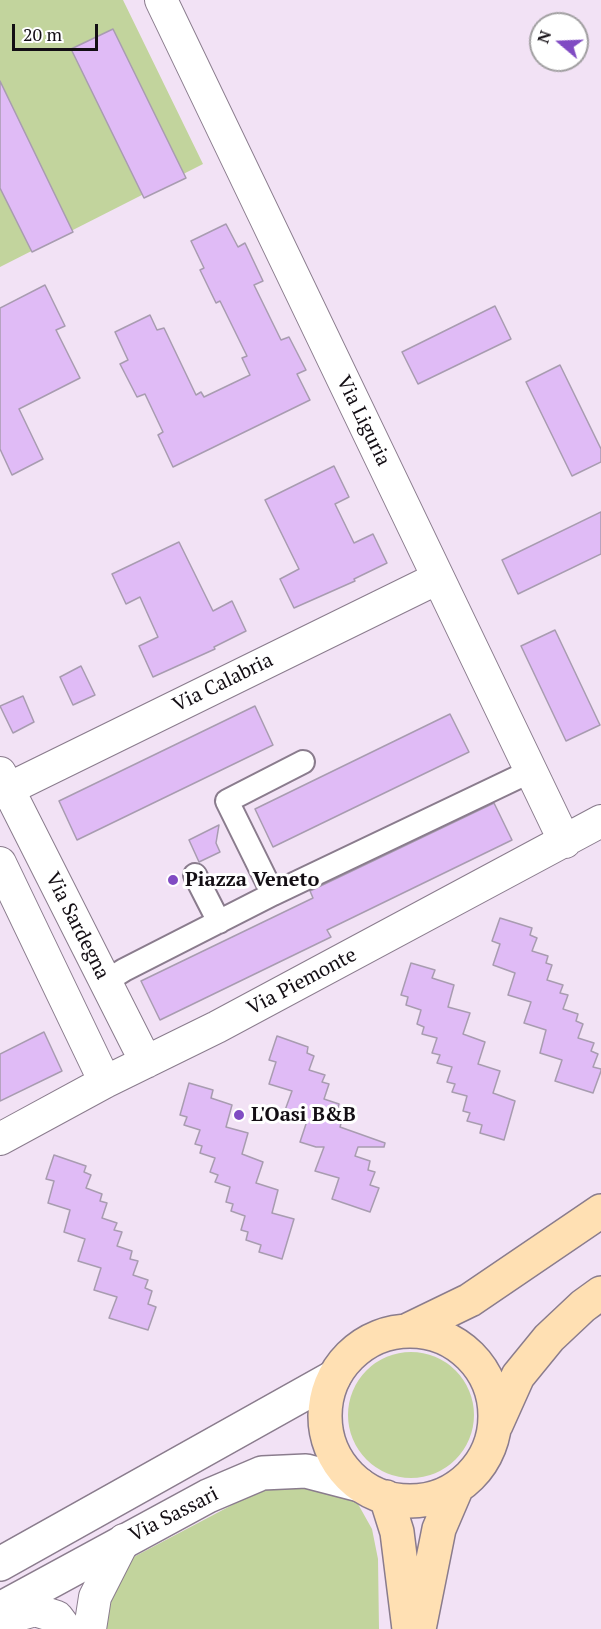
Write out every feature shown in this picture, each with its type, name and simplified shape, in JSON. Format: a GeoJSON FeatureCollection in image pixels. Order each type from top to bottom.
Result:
{"type":"FeatureCollection","features":[{"type":"Feature","properties":{"kind":"main road"},"geometry":{"type":"LineString","coordinates":[[408,1330],[424,1331],[456,1343],[480,1366],[493,1397],[494,1430],[491,1443],[477,1468],[457,1487],[430,1499],[408,1500],[373,1491],[347,1473],[330,1444],[326,1427],[328,1393],[334,1377],[342,1364],[364,1344],[378,1337],[408,1330],[470,1300],[601,1211]]}},
{"type":"Feature","properties":{"kind":"main road"},"geometry":{"type":"LineString","coordinates":[[494,1430],[518,1376],[549,1338],[583,1306],[601,1293]]}},
{"type":"Feature","properties":{"kind":"main road"},"geometry":{"type":"LineString","coordinates":[[419,1629],[439,1529],[457,1487]]}},
{"type":"Feature","properties":{"kind":"main road"},"geometry":{"type":"LineString","coordinates":[[373,1491],[398,1532],[410,1629]]}},
{"type":"Feature","properties":{"kind":"street","name":"Via Liguria"},"geometry":{"type":"LineString","coordinates":[[161,0],[565,842]]}},
{"type":"Feature","properties":{"kind":"street","name":"Via Calabria"},"geometry":{"type":"LineString","coordinates":[[3,785],[438,578]]}},
{"type":"Feature","properties":{"kind":"street"},"geometry":{"type":"LineString","coordinates":[[273,894],[227,801],[303,762]]}},
{"type":"Feature","properties":{"kind":"street"},"geometry":{"type":"LineString","coordinates":[[105,982],[124,970],[273,894],[531,771]]}},
{"type":"Feature","properties":{"kind":"street","name":"Via Sardegna"},"geometry":{"type":"LineString","coordinates":[[3,785],[146,1062]]}},
{"type":"Feature","properties":{"kind":"street","name":"Via Piemonte"},"geometry":{"type":"LineString","coordinates":[[0,1139],[105,1082],[217,1028],[601,821]]}},
{"type":"Feature","properties":{"kind":"street","name":"Via Sardegna"},"geometry":{"type":"LineString","coordinates":[[0,862],[105,1082]]}},
{"type":"Feature","properties":{"kind":"street"},"geometry":{"type":"LineString","coordinates":[[195,874],[219,922]]}},
{"type":"Feature","properties":{"kind":"street","name":"Via Sassari"},"geometry":{"type":"LineString","coordinates":[[0,1564],[334,1377]]}},
{"type":"Feature","properties":{"kind":"street","name":"Via Sassari"},"geometry":{"type":"LineString","coordinates":[[0,1609],[208,1496],[262,1473],[306,1471],[373,1491]]}},
{"type":"Feature","properties":{"kind":"street"},"geometry":{"type":"LineString","coordinates":[[90,1629],[95,1597],[124,1540]]}},
{"type":"Feature","properties":{"kind":"street"},"geometry":{"type":"LineString","coordinates":[[0,1620],[35,1610],[57,1617],[66,1629]]}},
{"type":"Feature","properties":{"kind":"green space"},"geometry":{"type":"Polygon","coordinates":[[[0,0],[123,0],[203,164],[0,267],[0,0]]]}},
{"type":"Feature","properties":{"kind":"green space"},"geometry":{"type":"Polygon","coordinates":[[[411,1352],[435,1357],[456,1370],[469,1391],[474,1415],[469,1439],[456,1460],[435,1473],[411,1478],[387,1473],[366,1460],[353,1439],[348,1415],[353,1391],[366,1370],[387,1357],[411,1352]]]}},
{"type":"Feature","properties":{"kind":"green space"},"geometry":{"type":"Polygon","coordinates":[[[270,1485],[340,1489],[358,1504],[372,1529],[378,1559],[379,1629],[90,1629],[109,1570],[270,1485]]]}},
{"type":"Feature","properties":{"kind":"building"},"geometry":{"type":"Polygon","coordinates":[[[113,29],[186,178],[144,198],[71,49],[113,29]]]}},
{"type":"Feature","properties":{"kind":"building"},"geometry":{"type":"Polygon","coordinates":[[[0,81],[73,232],[32,252],[0,188],[0,81]]]}},
{"type":"Feature","properties":{"kind":"building"},"geometry":{"type":"Polygon","coordinates":[[[226,224],[238,247],[245,243],[263,281],[254,285],[281,340],[289,337],[306,370],[297,374],[310,400],[173,467],[158,435],[163,432],[145,394],[137,397],[120,364],[128,360],[115,332],[150,315],[157,330],[164,328],[196,395],[201,392],[204,397],[250,375],[242,358],[247,356],[220,301],[216,303],[200,270],[204,268],[191,241],[226,224]]]}},
{"type":"Feature","properties":{"kind":"building"},"geometry":{"type":"Polygon","coordinates":[[[45,285],[65,326],[56,330],[80,378],[19,409],[43,459],[12,475],[0,449],[0,308],[45,285]]]}},
{"type":"Feature","properties":{"kind":"building"},"geometry":{"type":"Polygon","coordinates":[[[495,306],[511,339],[418,384],[402,352],[495,306]]]}},
{"type":"Feature","properties":{"kind":"building"},"geometry":{"type":"Polygon","coordinates":[[[560,365],[601,449],[601,462],[572,476],[526,382],[560,365]]]}},
{"type":"Feature","properties":{"kind":"building"},"geometry":{"type":"Polygon","coordinates":[[[334,466],[349,497],[335,504],[354,543],[373,534],[387,563],[354,579],[355,581],[294,608],[280,579],[299,569],[265,500],[334,466]]]}},
{"type":"Feature","properties":{"kind":"building"},"geometry":{"type":"Polygon","coordinates":[[[601,512],[601,554],[518,594],[502,560],[601,512]]]}},
{"type":"Feature","properties":{"kind":"building"},"geometry":{"type":"Polygon","coordinates":[[[179,542],[213,611],[232,601],[246,631],[214,647],[215,649],[153,677],[139,646],[158,637],[140,597],[126,604],[112,574],[179,542]]]}},
{"type":"Feature","properties":{"kind":"building"},"geometry":{"type":"Polygon","coordinates":[[[555,630],[600,725],[566,741],[521,646],[555,630]]]}},
{"type":"Feature","properties":{"kind":"building"},"geometry":{"type":"Polygon","coordinates":[[[81,666],[95,695],[73,705],[60,677],[81,666]]]}},
{"type":"Feature","properties":{"kind":"building"},"geometry":{"type":"Polygon","coordinates":[[[23,696],[34,722],[13,733],[0,706],[23,696]]]}},
{"type":"Feature","properties":{"kind":"building"},"geometry":{"type":"Polygon","coordinates":[[[255,706],[273,745],[77,840],[59,801],[255,706]]]}},
{"type":"Feature","properties":{"kind":"building"},"geometry":{"type":"Polygon","coordinates":[[[450,714],[469,752],[273,847],[255,809],[450,714]]]}},
{"type":"Feature","properties":{"kind":"building"},"geometry":{"type":"Polygon","coordinates":[[[494,803],[512,840],[327,930],[331,937],[160,1020],[141,981],[313,898],[310,891],[494,803]]]}},
{"type":"Feature","properties":{"kind":"building"},"geometry":{"type":"Polygon","coordinates":[[[219,825],[216,843],[220,852],[199,862],[189,840],[219,825]]]}},
{"type":"Feature","properties":{"kind":"building"},"geometry":{"type":"Polygon","coordinates":[[[500,918],[532,928],[530,935],[537,938],[532,951],[548,956],[546,963],[552,965],[547,980],[563,985],[560,993],[568,995],[563,1009],[578,1014],[576,1021],[583,1024],[578,1038],[594,1043],[591,1051],[598,1054],[593,1067],[601,1071],[593,1093],[555,1081],[562,1060],[540,1053],[546,1030],[524,1023],[531,1002],[508,995],[515,973],[493,965],[500,944],[492,941],[500,918]]]}},
{"type":"Feature","properties":{"kind":"building"},"geometry":{"type":"Polygon","coordinates":[[[411,963],[435,970],[432,978],[454,985],[448,1007],[470,1013],[463,1034],[485,1042],[478,1064],[500,1071],[493,1093],[515,1101],[504,1140],[480,1133],[482,1125],[467,1121],[470,1113],[463,1111],[467,1096],[452,1092],[455,1084],[447,1082],[452,1067],[437,1063],[440,1055],[432,1053],[437,1038],[422,1034],[424,1027],[417,1024],[421,1010],[406,1005],[408,997],[401,995],[411,963]]]}},
{"type":"Feature","properties":{"kind":"building"},"geometry":{"type":"Polygon","coordinates":[[[44,1032],[62,1071],[0,1101],[0,1054],[44,1032]]]}},
{"type":"Feature","properties":{"kind":"building"},"geometry":{"type":"Polygon","coordinates":[[[277,1036],[308,1047],[307,1053],[314,1056],[309,1070],[325,1075],[322,1082],[329,1084],[324,1099],[339,1104],[337,1111],[344,1113],[340,1127],[385,1143],[384,1147],[358,1147],[355,1156],[370,1161],[368,1170],[375,1172],[370,1185],[379,1188],[370,1212],[332,1199],[339,1178],[315,1171],[324,1147],[300,1142],[307,1121],[284,1113],[292,1091],[269,1084],[276,1062],[269,1060],[277,1036]]]}},
{"type":"Feature","properties":{"kind":"building"},"geometry":{"type":"Polygon","coordinates":[[[189,1083],[213,1090],[211,1098],[232,1105],[226,1127],[248,1133],[242,1154],[263,1162],[256,1183],[278,1190],[272,1213],[294,1219],[282,1259],[259,1252],[261,1245],[246,1240],[248,1232],[241,1230],[245,1216],[231,1211],[233,1204],[226,1202],[230,1187],[215,1182],[218,1175],[210,1172],[215,1158],[200,1153],[202,1146],[195,1144],[200,1130],[184,1125],[187,1117],[180,1115],[189,1083]]]}},
{"type":"Feature","properties":{"kind":"building"},"geometry":{"type":"Polygon","coordinates":[[[54,1155],[86,1166],[84,1172],[91,1175],[86,1188],[102,1194],[100,1201],[107,1203],[102,1218],[117,1223],[114,1230],[122,1232],[117,1246],[132,1251],[130,1259],[138,1261],[133,1275],[148,1280],[145,1288],[152,1291],[148,1304],[156,1307],[148,1330],[109,1318],[117,1297],[94,1290],[101,1268],[78,1261],[85,1239],[64,1232],[70,1210],[48,1203],[54,1181],[46,1179],[54,1155]]]}},
{"type":"Feature","properties":{"kind":"place","name":"Piazza Veneto"},"geometry":{"type":"Point","coordinates":[173,880]}},
{"type":"Feature","properties":{"kind":"place","name":"L'Oasi B&B"},"geometry":{"type":"Point","coordinates":[239,1115]}}]}
